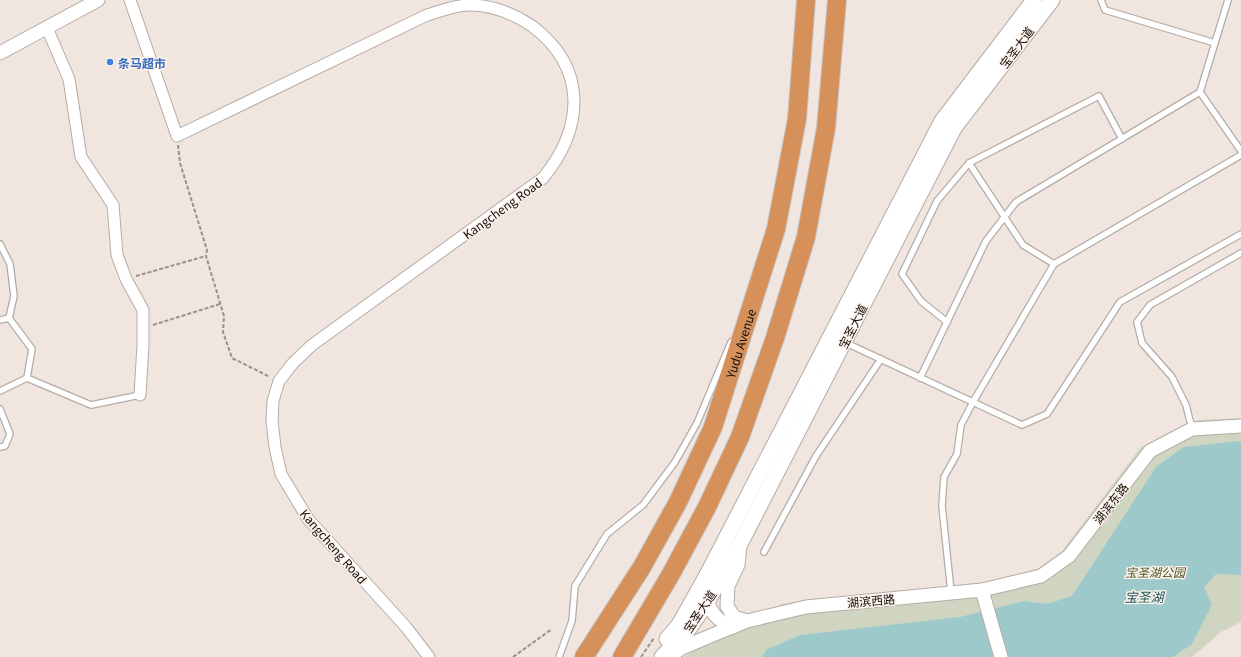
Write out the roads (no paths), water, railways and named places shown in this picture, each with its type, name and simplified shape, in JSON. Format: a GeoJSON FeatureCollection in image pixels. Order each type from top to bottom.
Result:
{"type":"FeatureCollection","features":[{"type":"Feature","properties":{"kind":"highway","name":"Yudu Avenue"},"geometry":{"type":"LineString","coordinates":[[584,657],[642,566],[678,502],[713,427],[776,229],[796,119],[806,0]]}},
{"type":"Feature","properties":{"kind":"highway"},"geometry":{"type":"LineString","coordinates":[[622,657],[671,574],[714,493],[740,436],[775,338],[806,237],[821,159],[826,128],[837,0]]}},
{"type":"Feature","properties":{"kind":"main road","name":"宝圣大道"},"geometry":{"type":"LineString","coordinates":[[652,657],[679,625],[707,575],[942,122],[1034,0]]}},
{"type":"Feature","properties":{"kind":"main road","name":"宝圣大道"},"geometry":{"type":"LineString","coordinates":[[662,657],[688,630],[708,601],[741,542],[954,128],[1052,0]]}},
{"type":"Feature","properties":{"kind":"street"},"geometry":{"type":"LineString","coordinates":[[0,53],[98,0]]}},
{"type":"Feature","properties":{"kind":"street","name":"Kangcheng Road"},"geometry":{"type":"LineString","coordinates":[[130,0],[177,136],[420,18],[448,8],[469,5],[490,8],[510,14],[527,23],[552,44],[562,58],[570,75],[574,93],[574,112],[571,129],[555,164],[543,178],[312,346],[293,363],[279,381],[274,401],[272,421],[275,447],[281,474],[292,494],[308,519],[406,627],[429,657]]}},
{"type":"Feature","properties":{"kind":"street"},"geometry":{"type":"LineString","coordinates":[[47,28],[69,79],[80,157],[113,205],[117,254],[126,279],[143,310],[143,345],[140,395]]}},
{"type":"Feature","properties":{"kind":"street","name":"湖滨东路"},"geometry":{"type":"LineString","coordinates":[[982,590],[1041,576],[1069,556],[1150,451],[1192,429],[1241,426]]}},
{"type":"Feature","properties":{"kind":"street"},"geometry":{"type":"LineString","coordinates":[[741,542],[738,565],[728,586],[727,606],[734,617],[747,621]]}},
{"type":"Feature","properties":{"kind":"street"},"geometry":{"type":"LineString","coordinates":[[707,575],[705,595],[712,612],[723,624],[733,627]]}},
{"type":"Feature","properties":{"kind":"street"},"geometry":{"type":"LineString","coordinates":[[982,590],[1001,657]]}},
{"type":"Feature","properties":{"kind":"street","name":"湖滨西路"},"geometry":{"type":"LineString","coordinates":[[669,657],[682,648],[747,621],[806,607],[982,590]]}},
{"type":"Feature","properties":{"kind":"lane"},"geometry":{"type":"LineString","coordinates":[[1101,0],[1105,10],[1215,43]]}},
{"type":"Feature","properties":{"kind":"lane"},"geometry":{"type":"LineString","coordinates":[[920,378],[986,241],[1016,202],[1200,92],[1228,0]]}},
{"type":"Feature","properties":{"kind":"lane"},"geometry":{"type":"LineString","coordinates":[[1200,92],[1241,151]]}},
{"type":"Feature","properties":{"kind":"lane"},"geometry":{"type":"LineString","coordinates":[[947,322],[921,301],[902,274],[937,201],[969,163],[1099,96],[1122,139]]}},
{"type":"Feature","properties":{"kind":"lane"},"geometry":{"type":"LineString","coordinates":[[952,593],[942,506],[944,477],[957,454],[961,425],[1054,264],[1241,155]]}},
{"type":"Feature","properties":{"kind":"lane"},"geometry":{"type":"LineString","coordinates":[[969,163],[1023,245],[1054,264]]}},
{"type":"Feature","properties":{"kind":"lane"},"geometry":{"type":"LineString","coordinates":[[844,342],[1022,425],[1048,414],[1120,302],[1241,234]]}},
{"type":"Feature","properties":{"kind":"lane"},"geometry":{"type":"LineString","coordinates":[[0,244],[10,264],[14,296],[10,318],[32,349],[27,378]]}},
{"type":"Feature","properties":{"kind":"lane"},"geometry":{"type":"LineString","coordinates":[[1192,429],[1186,405],[1172,377],[1142,343],[1137,322],[1150,305],[1241,253]]}},
{"type":"Feature","properties":{"kind":"lane"},"geometry":{"type":"LineString","coordinates":[[559,657],[572,621],[575,586],[607,534],[643,505],[675,462],[697,423],[732,340],[754,301]]}},
{"type":"Feature","properties":{"kind":"lane"},"geometry":{"type":"LineString","coordinates":[[0,320],[10,318]]}},
{"type":"Feature","properties":{"kind":"lane"},"geometry":{"type":"LineString","coordinates":[[764,552],[816,456],[881,359]]}},
{"type":"Feature","properties":{"kind":"lane"},"geometry":{"type":"LineString","coordinates":[[0,391],[27,378],[91,405],[140,395]]}},
{"type":"Feature","properties":{"kind":"lane"},"geometry":{"type":"LineString","coordinates":[[0,409],[10,434],[4,446],[0,448]]}},
{"type":"Feature","properties":{"kind":"water","name":"宝圣湖"},"geometry":{"type":"Polygon","coordinates":[[[1238,441],[1241,442],[1241,575],[1216,574],[1204,587],[1212,605],[1192,644],[1173,657],[762,657],[766,650],[800,635],[960,617],[1024,601],[1047,604],[1072,596],[1156,467],[1184,447],[1238,441]]]}},
{"type":"Feature","properties":{"kind":"place","name":"条马超市"},"geometry":{"type":"Point","coordinates":[110,62]}},
{"type":"Feature","properties":{"kind":"park label","name":"宝圣湖公园"},"geometry":{"type":"Point","coordinates":[1155,571]}}]}
